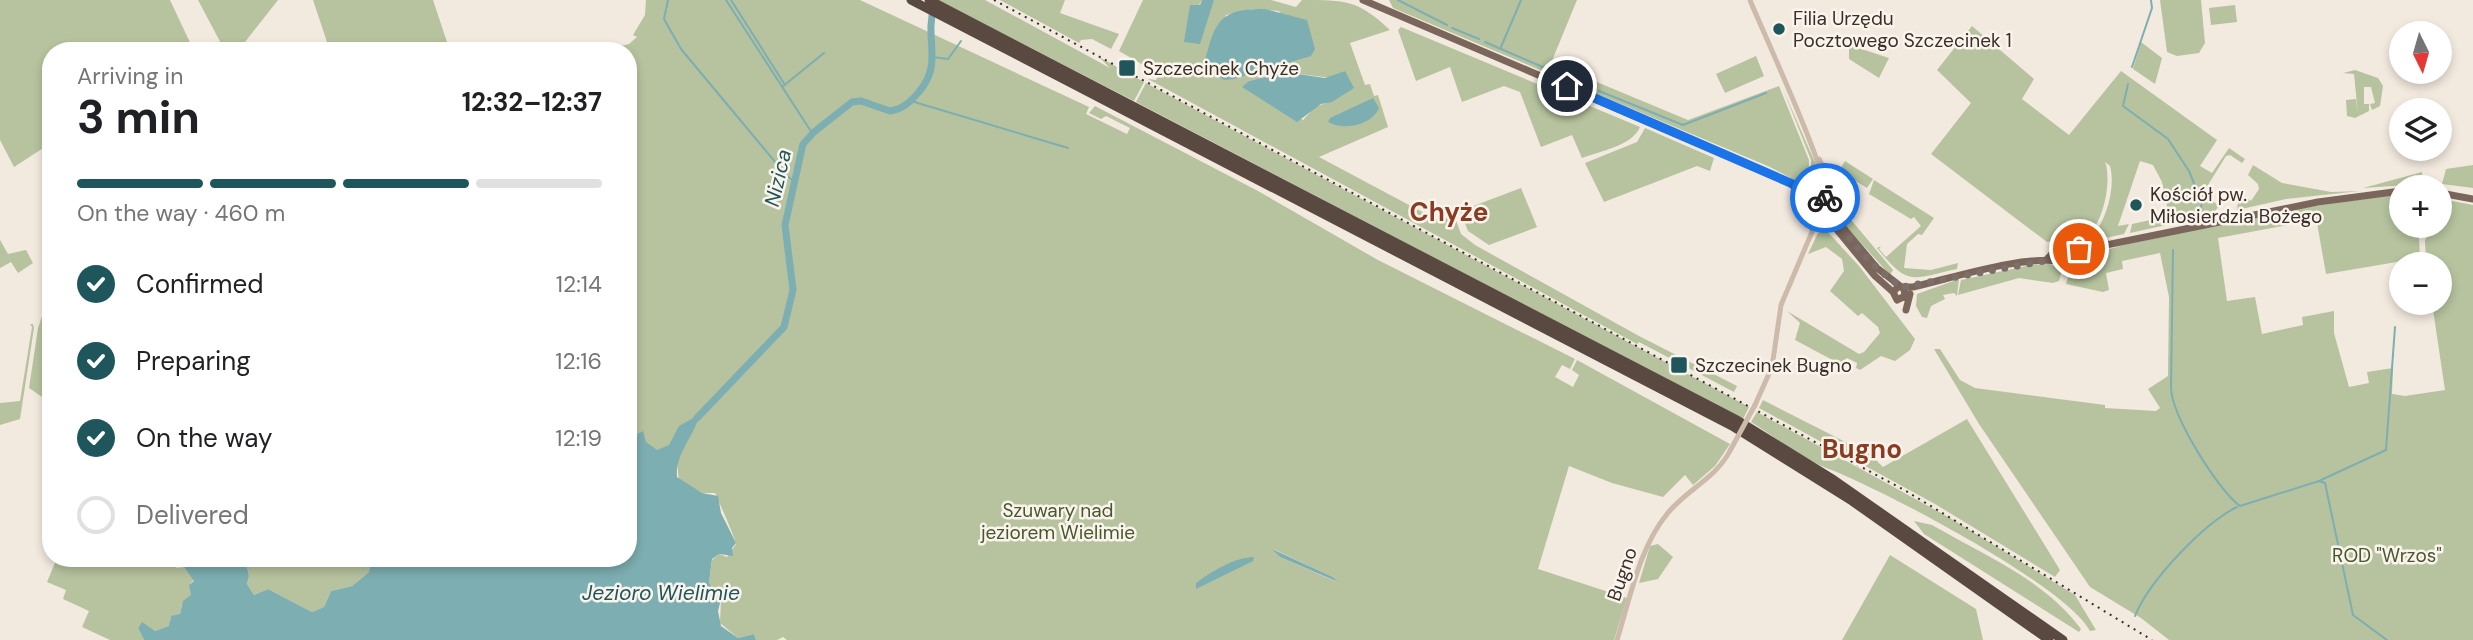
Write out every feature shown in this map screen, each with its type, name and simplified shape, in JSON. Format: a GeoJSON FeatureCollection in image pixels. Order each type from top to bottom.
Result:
{"type":"FeatureCollection","features":[{"type":"Feature","properties":{"kind":"highway"},"geometry":{"type":"LineString","coordinates":[[911,0],[929,3],[1732,426],[1852,501],[2049,640]]}},
{"type":"Feature","properties":{"kind":"highway"},"geometry":{"type":"LineString","coordinates":[[941,10],[1737,420],[1831,478],[2063,640]]}},
{"type":"Feature","properties":{"kind":"main road"},"geometry":{"type":"LineString","coordinates":[[1363,0],[1731,155],[1792,186],[1817,193],[1835,202],[1839,211],[1827,218]]}},
{"type":"Feature","properties":{"kind":"main road"},"geometry":{"type":"LineString","coordinates":[[1792,186],[1827,218],[1897,299],[1941,281]]}},
{"type":"Feature","properties":{"kind":"main road"},"geometry":{"type":"LineString","coordinates":[[2057,256],[2069,262],[2075,252],[2098,246],[2298,205],[2389,193]]}},
{"type":"Feature","properties":{"kind":"main road"},"geometry":{"type":"LineString","coordinates":[[2452,195],[2473,199]]}},
{"type":"Feature","properties":{"kind":"main road"},"geometry":{"type":"LineString","coordinates":[[1826,198],[1827,218]]}},
{"type":"Feature","properties":{"kind":"main road"},"geometry":{"type":"LineString","coordinates":[[1827,218],[1840,224],[1872,263],[1908,295],[1906,310]]}},
{"type":"Feature","properties":{"kind":"main road"},"geometry":{"type":"LineString","coordinates":[[1893,292],[1901,287],[2045,261],[2057,256],[2063,243],[2075,252]]}},
{"type":"Feature","properties":{"kind":"street"},"geometry":{"type":"LineString","coordinates":[[1750,0],[1816,157],[1826,185],[1826,198]]}},
{"type":"Feature","properties":{"kind":"street"},"geometry":{"type":"LineString","coordinates":[[1816,157],[1826,170],[1835,202]]}},
{"type":"Feature","properties":{"kind":"street"},"geometry":{"type":"LineString","coordinates":[[1817,193],[1826,185]]}},
{"type":"Feature","properties":{"kind":"street"},"geometry":{"type":"LineString","coordinates":[[1812,230],[1827,218]]}},
{"type":"Feature","properties":{"kind":"street"},"geometry":{"type":"LineString","coordinates":[[1812,230],[1827,218]]}},
{"type":"Feature","properties":{"kind":"street","name":"Bugno"},"geometry":{"type":"LineString","coordinates":[[1617,640],[1641,567],[1662,520],[1681,500],[1712,477],[1755,405],[1772,367],[1781,304],[1812,230]]}},
{"type":"Feature","properties":{"kind":"green space"},"geometry":{"type":"Polygon","coordinates":[[[0,0],[170,0],[190,42],[42,42],[42,149],[14,167],[0,140],[0,0]]]}},
{"type":"Feature","properties":{"kind":"green space"},"geometry":{"type":"Polygon","coordinates":[[[198,0],[278,0],[245,42],[220,42],[198,0]]]}},
{"type":"Feature","properties":{"kind":"green space"},"geometry":{"type":"Polygon","coordinates":[[[313,0],[433,0],[447,42],[327,42],[313,0]]]}},
{"type":"Feature","properties":{"kind":"green space","name":"Szuwary nad jeziorem Wielimie"},"geometry":{"type":"Polygon","coordinates":[[[646,0],[860,0],[1089,107],[1086,114],[1127,134],[1130,128],[1106,116],[1101,119],[1089,113],[1095,106],[1258,191],[1378,260],[1575,359],[1570,369],[1562,365],[1555,377],[1573,387],[1579,375],[1572,370],[1577,360],[1730,444],[1715,466],[1693,485],[1685,475],[1663,497],[1612,483],[1569,466],[1538,569],[1627,598],[1614,640],[787,640],[783,637],[777,640],[756,640],[754,634],[738,638],[720,623],[721,599],[709,583],[712,560],[719,554],[727,557],[736,544],[715,493],[702,493],[679,481],[677,463],[665,450],[654,450],[637,440],[637,42],[631,42],[637,37],[633,35],[645,15],[646,0]],[[1273,549],[1280,557],[1337,582],[1333,577],[1273,549]]]}},
{"type":"Feature","properties":{"kind":"green space"},"geometry":{"type":"Polygon","coordinates":[[[938,0],[985,0],[1110,68],[1099,57],[1144,82],[1134,101],[938,0]]]}},
{"type":"Feature","properties":{"kind":"green space"},"geometry":{"type":"Polygon","coordinates":[[[1000,0],[1065,0],[1060,13],[1119,34],[1111,49],[1092,39],[1081,40],[1079,43],[1000,0]]]}},
{"type":"Feature","properties":{"kind":"green space"},"geometry":{"type":"Polygon","coordinates":[[[1143,0],[1202,0],[1199,5],[1211,5],[1214,0],[1271,0],[1296,7],[1302,0],[1330,0],[1360,7],[1390,30],[1350,43],[1365,85],[1370,84],[1374,96],[1378,95],[1388,127],[1319,157],[1439,221],[1454,215],[1461,234],[1475,245],[1639,336],[1737,386],[1734,392],[1639,342],[1637,344],[1148,79],[1156,80],[1159,74],[1119,51],[1143,0]],[[1252,9],[1226,15],[1205,68],[1230,77],[1241,76],[1301,59],[1279,11],[1252,9]],[[1345,71],[1331,78],[1285,72],[1249,81],[1303,120],[1315,107],[1326,103],[1345,71]]]}},
{"type":"Feature","properties":{"kind":"green space"},"geometry":{"type":"Polygon","coordinates":[[[1389,0],[1577,0],[1551,63],[1688,120],[1779,86],[1809,160],[1808,187],[1770,167],[1393,8],[1389,0]]]}},
{"type":"Feature","properties":{"kind":"green space"},"geometry":{"type":"Polygon","coordinates":[[[2160,0],[2201,0],[2205,43],[2199,53],[2177,56],[2167,52],[2160,0]]]}},
{"type":"Feature","properties":{"kind":"green space"},"geometry":{"type":"Polygon","coordinates":[[[2235,5],[2237,22],[2211,25],[2209,8],[2235,5]]]}},
{"type":"Feature","properties":{"kind":"green space"},"geometry":{"type":"Polygon","coordinates":[[[1972,26],[2034,79],[2022,99],[2069,135],[2121,71],[2217,140],[2200,166],[2212,173],[2229,148],[2245,159],[2242,163],[2230,155],[2226,156],[2203,193],[2219,206],[2212,215],[2130,233],[2132,224],[2169,216],[2162,182],[2153,165],[2140,161],[2118,226],[2129,224],[2124,234],[2096,240],[2092,238],[2102,222],[2111,194],[2112,175],[2110,166],[2105,162],[2107,190],[2098,222],[2082,237],[2047,242],[1931,154],[1971,103],[1937,70],[1972,26]]]}},
{"type":"Feature","properties":{"kind":"green space"},"geometry":{"type":"Polygon","coordinates":[[[1401,27],[1640,127],[1636,134],[1623,143],[1582,158],[1572,135],[1541,147],[1520,92],[1504,86],[1462,102],[1450,67],[1416,81],[1398,30],[1401,27]]]}},
{"type":"Feature","properties":{"kind":"green space"},"geometry":{"type":"Polygon","coordinates":[[[2141,42],[2162,58],[2155,84],[2133,69],[2141,42]]]}},
{"type":"Feature","properties":{"kind":"green space"},"geometry":{"type":"Polygon","coordinates":[[[1849,45],[1889,58],[1879,78],[1849,59],[1849,45]]]}},
{"type":"Feature","properties":{"kind":"green space"},"geometry":{"type":"Polygon","coordinates":[[[1756,56],[1764,76],[1725,93],[1716,74],[1756,56]]]}},
{"type":"Feature","properties":{"kind":"green space"},"geometry":{"type":"Polygon","coordinates":[[[2355,70],[2378,78],[2383,86],[2380,106],[2372,110],[2370,104],[2375,103],[2371,87],[2364,87],[2364,104],[2369,104],[2369,111],[2355,118],[2347,116],[2346,100],[2356,99],[2358,114],[2354,74],[2343,73],[2355,70]]]}},
{"type":"Feature","properties":{"kind":"green space"},"geometry":{"type":"Polygon","coordinates":[[[1146,83],[1749,407],[1743,419],[1136,102],[1146,83]]]}},
{"type":"Feature","properties":{"kind":"green space"},"geometry":{"type":"Polygon","coordinates":[[[1783,89],[1823,181],[1811,186],[1811,160],[1783,89]]]}},
{"type":"Feature","properties":{"kind":"green space"},"geometry":{"type":"Polygon","coordinates":[[[1645,128],[1714,158],[1710,171],[1697,166],[1604,202],[1585,163],[1637,142],[1645,128]]]}},
{"type":"Feature","properties":{"kind":"green space"},"geometry":{"type":"Polygon","coordinates":[[[1845,161],[1873,179],[1867,188],[1839,171],[1845,161]]]}},
{"type":"Feature","properties":{"kind":"green space"},"geometry":{"type":"Polygon","coordinates":[[[2253,165],[2282,183],[2331,192],[2360,191],[2286,199],[2237,210],[2238,202],[2245,196],[2251,201],[2259,189],[2258,184],[2248,175],[2253,165]]]}},
{"type":"Feature","properties":{"kind":"green space"},"geometry":{"type":"Polygon","coordinates":[[[2473,165],[2473,188],[2452,185],[2452,175],[2444,175],[2446,169],[2473,165]]]}},
{"type":"Feature","properties":{"kind":"green space"},"geometry":{"type":"Polygon","coordinates":[[[1874,180],[1934,218],[1922,235],[1918,234],[1907,244],[1904,268],[1931,270],[1958,263],[1957,269],[1912,277],[1888,261],[1877,248],[1881,246],[1879,249],[1886,257],[1921,226],[1914,217],[1911,219],[1869,194],[1874,180]]]}},
{"type":"Feature","properties":{"kind":"green space"},"geometry":{"type":"Polygon","coordinates":[[[1831,181],[1847,215],[1893,270],[1890,275],[1841,221],[1841,208],[1831,181]]]}},
{"type":"Feature","properties":{"kind":"green space"},"geometry":{"type":"Polygon","coordinates":[[[2389,181],[2389,186],[2363,188],[2389,181]]]}},
{"type":"Feature","properties":{"kind":"green space"},"geometry":{"type":"Polygon","coordinates":[[[1521,188],[1537,227],[1489,245],[1468,231],[1460,211],[1521,188]]]}},
{"type":"Feature","properties":{"kind":"green space","name":"ROD \"Wrzos\""},"geometry":{"type":"Polygon","coordinates":[[[2389,196],[2389,238],[2419,238],[2420,252],[2389,252],[2389,263],[2326,274],[2317,223],[2309,221],[2218,238],[2227,301],[2255,297],[2262,334],[2303,325],[2302,317],[2334,311],[2334,333],[2349,387],[2369,383],[2367,372],[2393,368],[2392,394],[2405,396],[2445,390],[2434,315],[2452,315],[2452,252],[2426,252],[2425,240],[2452,238],[2452,201],[2473,205],[2473,640],[2169,640],[2141,618],[2090,587],[1979,424],[1934,349],[1940,349],[1960,380],[1975,388],[2105,405],[2105,408],[2156,411],[2160,408],[2148,389],[2168,376],[2169,297],[2160,253],[2122,261],[2123,269],[2106,273],[2109,290],[2103,292],[2066,284],[2076,264],[2093,254],[2116,247],[2316,206],[2389,196]]]}},
{"type":"Feature","properties":{"kind":"green space"},"geometry":{"type":"Polygon","coordinates":[[[1826,230],[1859,266],[1915,339],[1910,350],[1895,361],[1881,356],[1860,370],[1856,368],[1857,363],[1847,358],[1840,364],[1795,340],[1800,323],[1787,311],[1859,354],[1864,352],[1880,333],[1878,327],[1862,313],[1858,316],[1830,291],[1844,271],[1842,259],[1826,247],[1808,254],[1818,233],[1826,230]]]}},
{"type":"Feature","properties":{"kind":"green space"},"geometry":{"type":"Polygon","coordinates":[[[0,240],[8,254],[26,250],[33,263],[18,273],[11,262],[0,268],[0,240]]]}},
{"type":"Feature","properties":{"kind":"green space"},"geometry":{"type":"Polygon","coordinates":[[[2050,264],[2062,270],[2059,281],[2053,283],[2019,278],[1958,295],[1961,280],[2031,265],[2050,264]]]}},
{"type":"Feature","properties":{"kind":"green space"},"geometry":{"type":"Polygon","coordinates":[[[1959,279],[1957,296],[1954,293],[1943,295],[1945,299],[1931,306],[1927,318],[1922,317],[1916,306],[1917,294],[1959,279]]]}},
{"type":"Feature","properties":{"kind":"green space"},"geometry":{"type":"Polygon","coordinates":[[[42,316],[42,397],[29,388],[42,316]]]}},
{"type":"Feature","properties":{"kind":"green space"},"geometry":{"type":"Polygon","coordinates":[[[30,324],[33,324],[34,328],[20,419],[0,425],[0,403],[20,401],[32,327],[30,324]]]}},
{"type":"Feature","properties":{"kind":"green space"},"geometry":{"type":"Polygon","coordinates":[[[1763,400],[1871,455],[1883,467],[1967,419],[2060,570],[2055,577],[1935,504],[1759,408],[1763,400]]]}},
{"type":"Feature","properties":{"kind":"green space"},"geometry":{"type":"Polygon","coordinates":[[[1757,412],[1950,518],[2075,595],[2096,630],[2090,631],[2073,611],[2045,588],[1968,539],[1885,494],[1796,452],[1751,422],[1757,412]]]}},
{"type":"Feature","properties":{"kind":"green space"},"geometry":{"type":"Polygon","coordinates":[[[1914,521],[1932,525],[2032,582],[2050,596],[2081,629],[2079,632],[1924,534],[1914,521]]]}},
{"type":"Feature","properties":{"kind":"green space"},"geometry":{"type":"Polygon","coordinates":[[[1658,544],[1673,557],[1658,579],[1639,583],[1650,546],[1658,544]]]}},
{"type":"Feature","properties":{"kind":"green space"},"geometry":{"type":"Polygon","coordinates":[[[1890,555],[1976,609],[1983,640],[1842,640],[1890,555]]]}},
{"type":"Feature","properties":{"kind":"green space"},"geometry":{"type":"Polygon","coordinates":[[[53,567],[184,567],[194,580],[190,584],[191,595],[182,605],[180,614],[170,618],[170,626],[155,631],[142,623],[138,628],[144,640],[110,640],[82,627],[89,611],[63,599],[66,590],[47,582],[53,567]]]}},
{"type":"Feature","properties":{"kind":"green space"},"geometry":{"type":"Polygon","coordinates":[[[247,567],[370,567],[369,572],[352,586],[331,591],[324,607],[312,612],[268,589],[254,595],[247,584],[247,567]]]}},
{"type":"Feature","properties":{"kind":"water"},"geometry":{"type":"Polygon","coordinates":[[[1202,0],[1214,0],[1200,44],[1184,42],[1190,5],[1200,5],[1202,0]]]}},
{"type":"Feature","properties":{"kind":"water"},"geometry":{"type":"Polygon","coordinates":[[[1265,9],[1307,20],[1315,49],[1311,56],[1234,79],[1224,80],[1205,68],[1213,35],[1222,20],[1235,12],[1265,9]]]}},
{"type":"Feature","properties":{"kind":"water"},"geometry":{"type":"Polygon","coordinates":[[[1345,71],[1354,88],[1332,102],[1321,104],[1297,122],[1242,87],[1249,81],[1285,72],[1325,78],[1345,71]]]}},
{"type":"Feature","properties":{"kind":"water"},"geometry":{"type":"Polygon","coordinates":[[[1373,98],[1379,108],[1370,119],[1349,126],[1328,122],[1330,118],[1373,98]]]}},
{"type":"Feature","properties":{"kind":"water","name":"Jezioro Wielimie"},"geometry":{"type":"Polygon","coordinates":[[[695,417],[698,420],[678,462],[677,477],[702,493],[718,496],[721,513],[736,543],[732,548],[733,556],[719,554],[712,559],[709,583],[721,599],[718,611],[721,626],[738,638],[754,634],[756,640],[144,640],[138,628],[142,622],[155,631],[169,626],[171,616],[180,614],[183,601],[191,595],[189,585],[194,581],[184,567],[247,567],[247,584],[254,595],[268,589],[312,612],[324,607],[331,591],[352,586],[369,572],[370,567],[637,567],[637,434],[643,431],[646,442],[657,450],[669,445],[679,426],[695,417]]]}},
{"type":"Feature","properties":{"kind":"water"},"geometry":{"type":"Polygon","coordinates":[[[1272,549],[1333,577],[1338,582],[1280,557],[1272,549]]]}},
{"type":"Feature","properties":{"kind":"water"},"geometry":{"type":"Polygon","coordinates":[[[1254,557],[1253,561],[1196,589],[1196,583],[1216,570],[1231,562],[1254,557]]]}},
{"type":"Feature","properties":{"kind":"waterway"},"geometry":{"type":"LineString","coordinates":[[668,0],[664,19],[681,49],[786,175],[795,182]]}},
{"type":"Feature","properties":{"kind":"waterway"},"geometry":{"type":"LineString","coordinates":[[726,0],[812,133]]}},
{"type":"Feature","properties":{"kind":"waterway"},"geometry":{"type":"LineString","coordinates":[[731,0],[785,85]]}},
{"type":"Feature","properties":{"kind":"waterway"},"geometry":{"type":"LineString","coordinates":[[1398,0],[1447,25]]}},
{"type":"Feature","properties":{"kind":"waterway"},"geometry":{"type":"LineString","coordinates":[[1501,47],[1521,0]]}},
{"type":"Feature","properties":{"kind":"waterway"},"geometry":{"type":"LineString","coordinates":[[2132,67],[2152,8],[2151,0]]}},
{"type":"Feature","properties":{"kind":"waterway","name":"Nizica"},"geometry":{"type":"LineString","coordinates":[[697,418],[784,327],[793,290],[785,225],[803,144],[852,102],[861,101],[890,111],[902,107],[915,96],[930,72],[934,7]]}},
{"type":"Feature","properties":{"kind":"waterway"},"geometry":{"type":"LineString","coordinates":[[1452,28],[1479,39]]}},
{"type":"Feature","properties":{"kind":"waterway"},"geometry":{"type":"LineString","coordinates":[[933,57],[948,59],[961,41]]}},
{"type":"Feature","properties":{"kind":"waterway"},"geometry":{"type":"LineString","coordinates":[[1485,42],[1591,88]]}},
{"type":"Feature","properties":{"kind":"waterway"},"geometry":{"type":"LineString","coordinates":[[782,87],[824,53]]}},
{"type":"Feature","properties":{"kind":"waterway"},"geometry":{"type":"LineString","coordinates":[[2128,84],[2123,106],[2168,139],[2189,171],[2202,203],[2199,214]]}},
{"type":"Feature","properties":{"kind":"waterway"},"geometry":{"type":"LineString","coordinates":[[1599,91],[1683,125],[1766,93]]}},
{"type":"Feature","properties":{"kind":"waterway"},"geometry":{"type":"LineString","coordinates":[[911,101],[1068,148]]}},
{"type":"Feature","properties":{"kind":"waterway"},"geometry":{"type":"LineString","coordinates":[[2173,250],[2171,388],[2173,400],[2187,433],[2208,469],[2240,506],[2319,481],[2325,483],[2353,615],[2387,640]]}},
{"type":"Feature","properties":{"kind":"waterway"},"geometry":{"type":"LineString","coordinates":[[2321,480],[2386,450],[2395,327]]}},
{"type":"Feature","properties":{"kind":"waterway"},"geometry":{"type":"LineString","coordinates":[[2135,616],[2152,587],[2178,555],[2209,526],[2237,507]]}},
{"type":"Feature","properties":{"kind":"railway"},"geometry":{"type":"LineString","coordinates":[[994,0],[1906,491],[2152,640]]}},
{"type":"Feature","properties":{"kind":"way so far"},"geometry":{"type":"LineString","coordinates":[[1825,198],[1835,202],[1840,224],[1855,243],[1877,268],[1901,287],[1913,287],[2045,261],[2056,253],[2063,243],[2069,243],[2074,249],[2079,249]]}},
{"type":"Feature","properties":{"kind":"place","name":"Filia Urzędu Pocztowego Szczecinek 1"},"geometry":{"type":"Point","coordinates":[1779,29]}},
{"type":"Feature","properties":{"kind":"place","name":"Szczecinek Chyże"},"geometry":{"type":"Point","coordinates":[1127,68]}},
{"type":"Feature","properties":{"kind":"place","name":"Kościół pw. Miłosierdzia Bożego"},"geometry":{"type":"Point","coordinates":[2136,205]}},
{"type":"Feature","properties":{"kind":"place","name":"Szczecinek Bugno"},"geometry":{"type":"Point","coordinates":[1679,365]}},
{"type":"Feature","properties":{"kind":"district","name":"Chyże"},"geometry":{"type":"Point","coordinates":[1449,212]}},
{"type":"Feature","properties":{"kind":"district","name":"Bugno"},"geometry":{"type":"Point","coordinates":[1862,449]}},
{"type":"Feature","properties":{"kind":"route"},"geometry":{"type":"LineString","coordinates":[[1567,86],[1742,160],[1792,186],[1825,198]]}}]}
